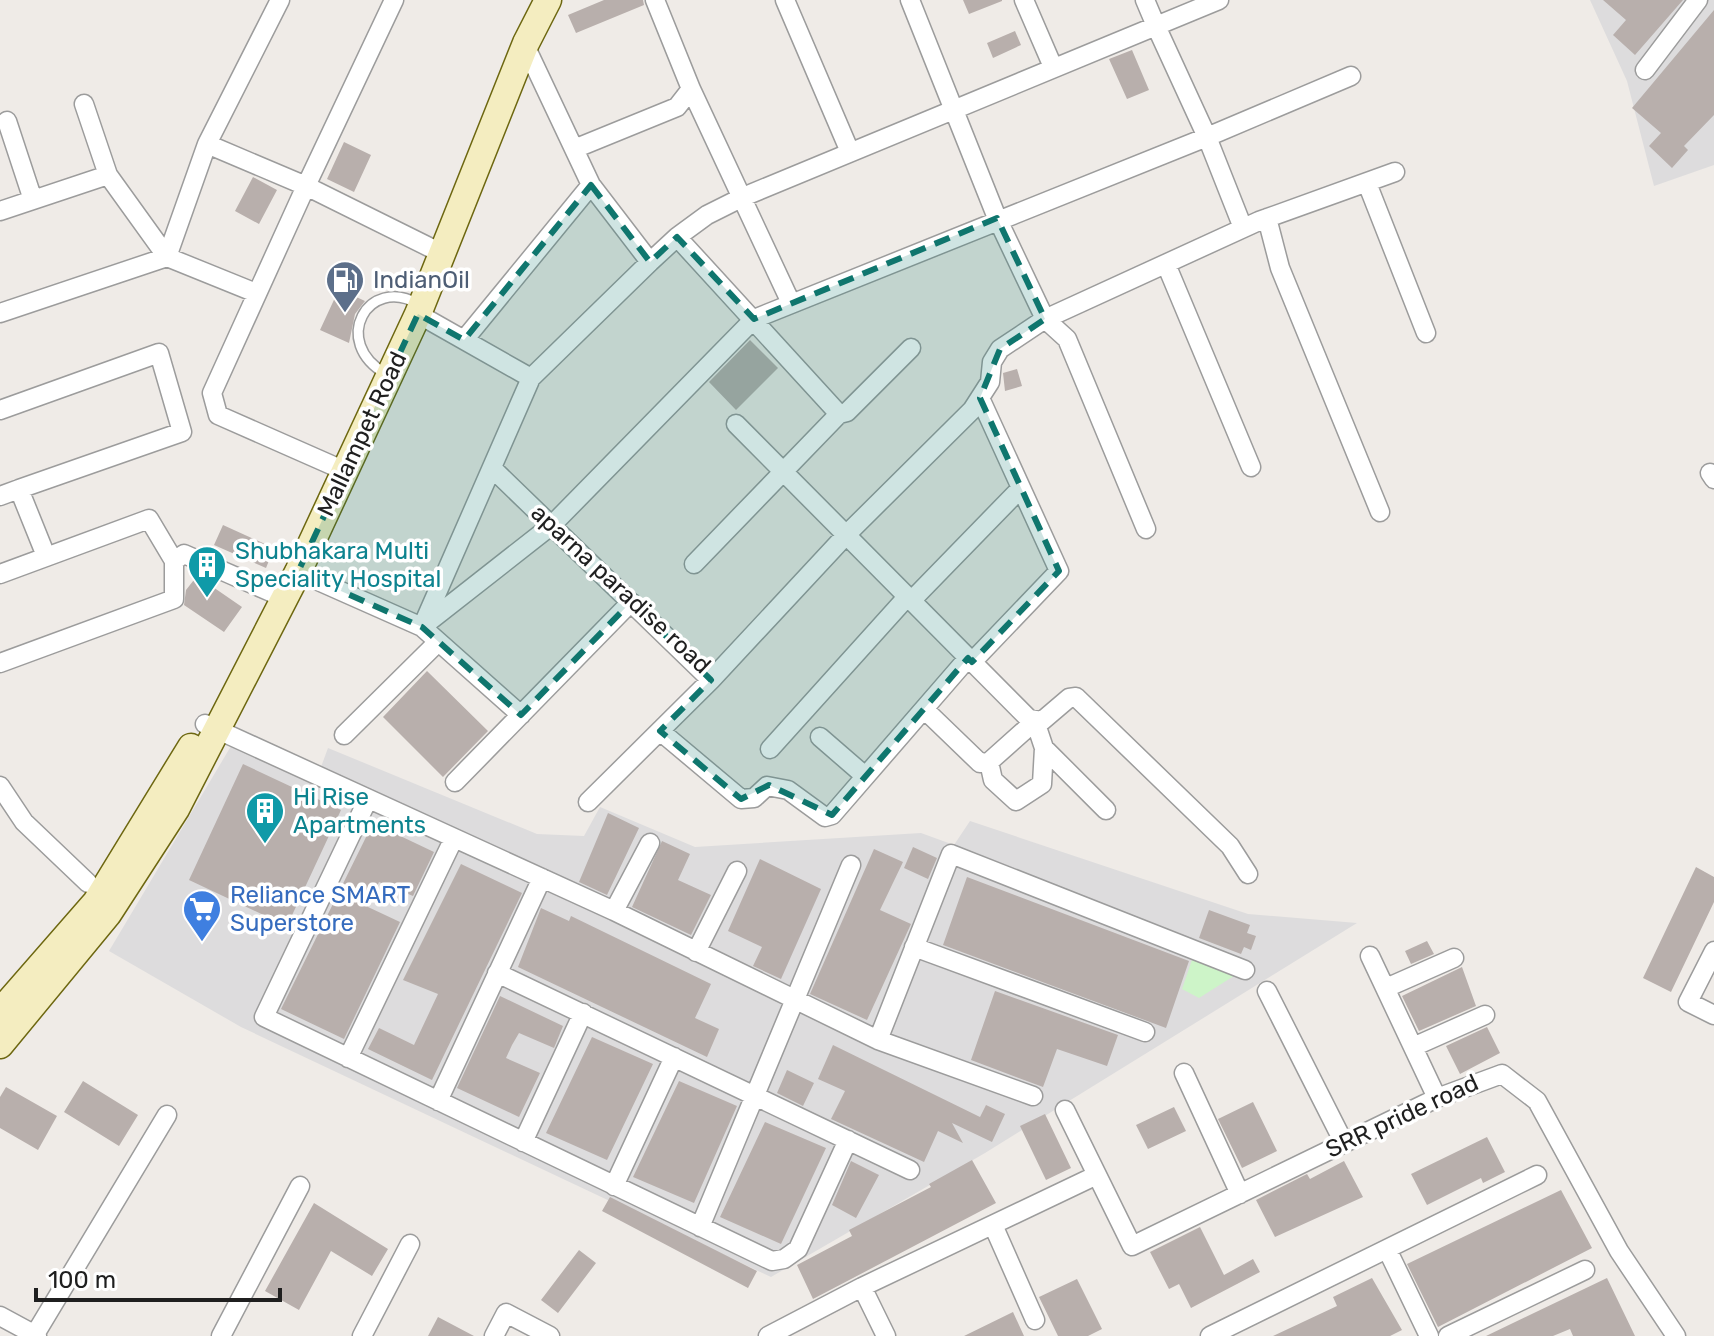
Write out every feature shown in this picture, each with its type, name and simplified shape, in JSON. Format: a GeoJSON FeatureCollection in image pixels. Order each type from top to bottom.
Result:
{"type":"FeatureCollection","features":[{"type":"Feature","properties":{"kind":"main road","name":"Mallampet Road"},"geometry":{"type":"LineString","coordinates":[[0,1012],[96,902],[212,727],[298,572],[339,469],[416,306],[535,0]]}},
{"type":"Feature","properties":{"kind":"main road","name":"Mallampet Road"},"geometry":{"type":"LineString","coordinates":[[522,40],[548,0]]}},
{"type":"Feature","properties":{"kind":"main road","name":"Mallampet Road"},"geometry":{"type":"LineString","coordinates":[[416,306],[431,248],[452,215]]}},
{"type":"Feature","properties":{"kind":"main road","name":"Mallampet Road"},"geometry":{"type":"LineString","coordinates":[[0,1045],[108,914],[176,809],[273,593],[339,469]]}},
{"type":"Feature","properties":{"kind":"street"},"geometry":{"type":"LineString","coordinates":[[167,257],[207,144],[280,0]]}},
{"type":"Feature","properties":{"kind":"street"},"geometry":{"type":"LineString","coordinates":[[339,469],[218,415],[212,393],[394,0]]}},
{"type":"Feature","properties":{"kind":"street"},"geometry":{"type":"LineString","coordinates":[[655,0],[691,89],[791,303]]}},
{"type":"Feature","properties":{"kind":"street"},"geometry":{"type":"LineString","coordinates":[[785,0],[850,152]]}},
{"type":"Feature","properties":{"kind":"street"},"geometry":{"type":"LineString","coordinates":[[910,0],[997,218],[1045,319],[1067,339],[1146,529]]}},
{"type":"Feature","properties":{"kind":"street"},"geometry":{"type":"LineString","coordinates":[[1024,0],[1053,67]]}},
{"type":"Feature","properties":{"kind":"street"},"geometry":{"type":"LineString","coordinates":[[1145,0],[1207,137],[1243,228]]}},
{"type":"Feature","properties":{"kind":"street"},"geometry":{"type":"LineString","coordinates":[[422,627],[531,378],[677,237],[707,215],[743,197],[954,107],[1219,0]]}},
{"type":"Feature","properties":{"kind":"street"},"geometry":{"type":"LineString","coordinates":[[1645,70],[1698,0]]}},
{"type":"Feature","properties":{"kind":"street"},"geometry":{"type":"LineString","coordinates":[[522,40],[591,185],[650,262]]}},
{"type":"Feature","properties":{"kind":"street"},"geometry":{"type":"LineString","coordinates":[[422,627],[552,525],[754,319],[1351,76]]}},
{"type":"Feature","properties":{"kind":"street"},"geometry":{"type":"LineString","coordinates":[[574,149],[677,107],[691,89]]}},
{"type":"Feature","properties":{"kind":"street"},"geometry":{"type":"LineString","coordinates":[[84,104],[108,175],[167,257],[256,293]]}},
{"type":"Feature","properties":{"kind":"street"},"geometry":{"type":"LineString","coordinates":[[7,121],[33,200]]}},
{"type":"Feature","properties":{"kind":"street"},"geometry":{"type":"LineString","coordinates":[[207,144],[306,186],[431,248]]}},
{"type":"Feature","properties":{"kind":"street"},"geometry":{"type":"LineString","coordinates":[[660,731],[741,799],[754,798],[767,786],[781,787],[825,817],[832,815],[924,709],[1059,571],[980,398],[990,382],[992,362],[1000,349],[1045,319],[1243,228],[1395,172]]}},
{"type":"Feature","properties":{"kind":"street"},"geometry":{"type":"LineString","coordinates":[[0,211],[108,175]]}},
{"type":"Feature","properties":{"kind":"street"},"geometry":{"type":"LineString","coordinates":[[1367,183],[1426,333]]}},
{"type":"Feature","properties":{"kind":"street"},"geometry":{"type":"LineString","coordinates":[[464,340],[591,185]]}},
{"type":"Feature","properties":{"kind":"street"},"geometry":{"type":"LineString","coordinates":[[1267,218],[1280,268],[1380,512]]}},
{"type":"Feature","properties":{"kind":"street"},"geometry":{"type":"LineString","coordinates":[[677,237],[839,414]]}},
{"type":"Feature","properties":{"kind":"street"},"geometry":{"type":"LineString","coordinates":[[0,313],[167,257]]}},
{"type":"Feature","properties":{"kind":"street"},"geometry":{"type":"LineString","coordinates":[[1166,264],[1251,467]]}},
{"type":"Feature","properties":{"kind":"street"},"geometry":{"type":"LineString","coordinates":[[416,306],[464,340],[531,378]]}},
{"type":"Feature","properties":{"kind":"street"},"geometry":{"type":"LineString","coordinates":[[694,564],[839,414],[847,412],[911,348]]}},
{"type":"Feature","properties":{"kind":"street"},"geometry":{"type":"LineString","coordinates":[[0,410],[159,353],[182,432],[0,496]]}},
{"type":"Feature","properties":{"kind":"street","name":"aparna paradise road"},"geometry":{"type":"LineString","coordinates":[[493,469],[711,680],[846,535],[972,410],[980,398]]}},
{"type":"Feature","properties":{"kind":"street"},"geometry":{"type":"LineString","coordinates":[[736,424],[970,660],[1035,721],[1044,748],[1042,784],[1016,801],[993,780],[989,762]]}},
{"type":"Feature","properties":{"kind":"street"},"geometry":{"type":"LineString","coordinates":[[19,489],[46,556]]}},
{"type":"Feature","properties":{"kind":"street"},"geometry":{"type":"LineString","coordinates":[[770,749],[909,599],[1020,489]]}},
{"type":"Feature","properties":{"kind":"street"},"geometry":{"type":"LineString","coordinates":[[0,574],[149,519],[174,561],[174,599],[0,663]]}},
{"type":"Feature","properties":{"kind":"street"},"geometry":{"type":"LineString","coordinates":[[174,561],[184,554],[191,554],[273,593]]}},
{"type":"Feature","properties":{"kind":"street"},"geometry":{"type":"LineString","coordinates":[[298,572],[422,627],[521,715]]}},
{"type":"Feature","properties":{"kind":"street"},"geometry":{"type":"LineString","coordinates":[[455,782],[631,602]]}},
{"type":"Feature","properties":{"kind":"street"},"geometry":{"type":"LineString","coordinates":[[344,735],[438,642]]}},
{"type":"Feature","properties":{"kind":"street"},"geometry":{"type":"LineString","coordinates":[[588,802],[711,680]]}},
{"type":"Feature","properties":{"kind":"street"},"geometry":{"type":"LineString","coordinates":[[924,709],[974,760],[989,762],[1035,721],[1042,721],[1069,698],[1076,697],[1230,846],[1248,874]]}},
{"type":"Feature","properties":{"kind":"street"},"geometry":{"type":"LineString","coordinates":[[212,727],[614,911],[878,1040],[1033,1096]]}},
{"type":"Feature","properties":{"kind":"street"},"geometry":{"type":"LineString","coordinates":[[820,737],[865,776]]}},
{"type":"Feature","properties":{"kind":"street"},"geometry":{"type":"LineString","coordinates":[[1044,748],[1106,810]]}},
{"type":"Feature","properties":{"kind":"street"},"geometry":{"type":"LineString","coordinates":[[0,786],[24,822],[88,883]]}},
{"type":"Feature","properties":{"kind":"street"},"geometry":{"type":"LineString","coordinates":[[368,799],[264,1017],[772,1261],[784,1259],[798,1249],[848,1140]]}},
{"type":"Feature","properties":{"kind":"street"},"geometry":{"type":"LineString","coordinates":[[348,1058],[454,838]]}},
{"type":"Feature","properties":{"kind":"street"},"geometry":{"type":"LineString","coordinates":[[614,911],[650,843]]}},
{"type":"Feature","properties":{"kind":"street"},"geometry":{"type":"LineString","coordinates":[[878,1040],[951,854],[1245,970]]}},
{"type":"Feature","properties":{"kind":"street"},"geometry":{"type":"LineString","coordinates":[[700,1227],[851,865]]}},
{"type":"Feature","properties":{"kind":"street"},"geometry":{"type":"LineString","coordinates":[[696,952],[737,871]]}},
{"type":"Feature","properties":{"kind":"street"},"geometry":{"type":"LineString","coordinates":[[438,1101],[542,878]]}},
{"type":"Feature","properties":{"kind":"street"},"geometry":{"type":"LineString","coordinates":[[914,947],[1145,1032]]}},
{"type":"Feature","properties":{"kind":"street"},"geometry":{"type":"LineString","coordinates":[[1714,951],[1688,1002],[1714,1015]]}},
{"type":"Feature","properties":{"kind":"street"},"geometry":{"type":"LineString","coordinates":[[1370,956],[1437,1098]]}},
{"type":"Feature","properties":{"kind":"street"},"geometry":{"type":"LineString","coordinates":[[1386,988],[1454,958]]}},
{"type":"Feature","properties":{"kind":"street"},"geometry":{"type":"LineString","coordinates":[[497,973],[910,1170]]}},
{"type":"Feature","properties":{"kind":"street"},"geometry":{"type":"LineString","coordinates":[[1267,991],[1344,1143]]}},
{"type":"Feature","properties":{"kind":"street"},"geometry":{"type":"LineString","coordinates":[[523,1142],[583,1013]]}},
{"type":"Feature","properties":{"kind":"street"},"geometry":{"type":"LineString","coordinates":[[1413,1047],[1485,1015]]}},
{"type":"Feature","properties":{"kind":"street"},"geometry":{"type":"LineString","coordinates":[[614,1186],[674,1057]]}},
{"type":"Feature","properties":{"kind":"street"},"geometry":{"type":"LineString","coordinates":[[1184,1073],[1240,1194]]}},
{"type":"Feature","properties":{"kind":"street","name":"SRR pride road"},"geometry":{"type":"LineString","coordinates":[[1065,1110],[1132,1246],[1437,1098],[1502,1074],[1515,1080],[1537,1101],[1619,1251],[1676,1336]]}},
{"type":"Feature","properties":{"kind":"street"},"geometry":{"type":"LineString","coordinates":[[0,1316],[35,1336],[167,1115]]}},
{"type":"Feature","properties":{"kind":"street"},"geometry":{"type":"LineString","coordinates":[[768,1336],[862,1287],[1097,1175]]}},
{"type":"Feature","properties":{"kind":"street"},"geometry":{"type":"LineString","coordinates":[[1210,1336],[1537,1175]]}},
{"type":"Feature","properties":{"kind":"street"},"geometry":{"type":"LineString","coordinates":[[221,1336],[300,1186]]}},
{"type":"Feature","properties":{"kind":"street"},"geometry":{"type":"LineString","coordinates":[[993,1225],[1035,1320]]}},
{"type":"Feature","properties":{"kind":"street"},"geometry":{"type":"LineString","coordinates":[[362,1336],[410,1244]]}},
{"type":"Feature","properties":{"kind":"street"},"geometry":{"type":"LineString","coordinates":[[1387,1249],[1429,1336]]}},
{"type":"Feature","properties":{"kind":"street"},"geometry":{"type":"LineString","coordinates":[[1448,1336],[1585,1270]]}},
{"type":"Feature","properties":{"kind":"street"},"geometry":{"type":"LineString","coordinates":[[862,1287],[886,1336]]}},
{"type":"Feature","properties":{"kind":"street"},"geometry":{"type":"LineString","coordinates":[[494,1336],[506,1313],[550,1336]]}},
{"type":"Feature","properties":{"kind":"lane"},"geometry":{"type":"LineString","coordinates":[[383,373],[360,352],[358,341],[365,313],[378,299],[391,295],[416,306]]}},
{"type":"Feature","properties":{"kind":"highlighted area"},"geometry":{"type":"Polygon","coordinates":[[[591,185],[650,262],[677,237],[754,319],[997,218],[1045,319],[1000,349],[980,398],[1059,571],[972,662],[968,658],[832,815],[769,785],[741,799],[660,731],[711,680],[631,602],[521,715],[422,627],[298,572],[418,314],[464,340],[591,185]]]}},
{"type":"Feature","properties":{"kind":"shaded area"},"geometry":{"type":"Polygon","coordinates":[[[1590,0],[1714,0],[1714,165],[1654,186],[1627,81],[1590,0]]]}},
{"type":"Feature","properties":{"kind":"shaded area"},"geometry":{"type":"Polygon","coordinates":[[[240,731],[321,767],[328,748],[537,834],[584,836],[600,807],[695,847],[921,833],[954,845],[970,821],[1248,914],[1357,923],[985,1153],[771,1277],[241,1027],[109,951],[240,731]]]}},
{"type":"Feature","properties":{"kind":"green space"},"geometry":{"type":"Polygon","coordinates":[[[1192,960],[1237,974],[1199,998],[1182,989],[1192,960]]]}},
{"type":"Feature","properties":{"kind":"building"},"geometry":{"type":"Polygon","coordinates":[[[604,0],[643,0],[644,5],[576,33],[568,15],[604,0]]]}},
{"type":"Feature","properties":{"kind":"building"},"geometry":{"type":"Polygon","coordinates":[[[963,0],[1002,0],[1002,1],[969,14],[963,0]]]}},
{"type":"Feature","properties":{"kind":"building"},"geometry":{"type":"Polygon","coordinates":[[[1603,0],[1683,0],[1635,55],[1613,35],[1626,20],[1603,0]]]}},
{"type":"Feature","properties":{"kind":"building"},"geometry":{"type":"Polygon","coordinates":[[[1714,10],[1714,115],[1684,146],[1688,150],[1672,168],[1649,146],[1661,133],[1632,108],[1714,10]]]}},
{"type":"Feature","properties":{"kind":"building"},"geometry":{"type":"Polygon","coordinates":[[[1015,31],[1021,45],[993,58],[987,43],[1015,31]]]}},
{"type":"Feature","properties":{"kind":"building"},"geometry":{"type":"Polygon","coordinates":[[[1132,50],[1149,90],[1127,99],[1109,59],[1132,50]]]}},
{"type":"Feature","properties":{"kind":"building"},"geometry":{"type":"Polygon","coordinates":[[[344,142],[371,155],[354,192],[327,179],[344,142]]]}},
{"type":"Feature","properties":{"kind":"building"},"geometry":{"type":"Polygon","coordinates":[[[253,177],[277,190],[259,224],[235,211],[253,177]]]}},
{"type":"Feature","properties":{"kind":"building"},"geometry":{"type":"Polygon","coordinates":[[[339,289],[365,301],[355,314],[349,343],[320,330],[339,289]]]}},
{"type":"Feature","properties":{"kind":"building"},"geometry":{"type":"Polygon","coordinates":[[[750,340],[778,368],[736,410],[709,382],[750,340]]]}},
{"type":"Feature","properties":{"kind":"building"},"geometry":{"type":"Polygon","coordinates":[[[1017,369],[1022,386],[1005,391],[1003,373],[1017,369]]]}},
{"type":"Feature","properties":{"kind":"building"},"geometry":{"type":"Polygon","coordinates":[[[223,525],[274,548],[266,568],[214,545],[223,525]]]}},
{"type":"Feature","properties":{"kind":"building","name":"Shubhakara Multi Speciality Hospital"},"geometry":{"type":"Polygon","coordinates":[[[197,576],[242,607],[224,632],[184,605],[186,590],[197,576]]]}},
{"type":"Feature","properties":{"kind":"building"},"geometry":{"type":"Polygon","coordinates":[[[427,671],[488,731],[443,777],[383,717],[427,671]]]}},
{"type":"Feature","properties":{"kind":"building","name":"Hi Rise Apartments"},"geometry":{"type":"Polygon","coordinates":[[[243,764],[341,810],[287,926],[189,880],[243,764]]]}},
{"type":"Feature","properties":{"kind":"building"},"geometry":{"type":"Polygon","coordinates":[[[608,813],[639,828],[607,895],[579,882],[608,813]]]}},
{"type":"Feature","properties":{"kind":"building"},"geometry":{"type":"Polygon","coordinates":[[[373,823],[434,852],[413,896],[379,882],[368,907],[400,922],[344,1039],[281,1009],[373,823]]]}},
{"type":"Feature","properties":{"kind":"building"},"geometry":{"type":"Polygon","coordinates":[[[662,841],[690,854],[678,880],[711,895],[691,935],[632,907],[662,841]]]}},
{"type":"Feature","properties":{"kind":"building"},"geometry":{"type":"Polygon","coordinates":[[[913,847],[937,858],[928,879],[904,868],[913,847]]]}},
{"type":"Feature","properties":{"kind":"building"},"geometry":{"type":"Polygon","coordinates":[[[874,849],[903,862],[880,910],[911,924],[867,1020],[810,994],[874,849]]]}},
{"type":"Feature","properties":{"kind":"building"},"geometry":{"type":"Polygon","coordinates":[[[760,859],[821,889],[781,979],[753,966],[762,947],[728,931],[760,859]]]}},
{"type":"Feature","properties":{"kind":"building"},"geometry":{"type":"Polygon","coordinates":[[[461,864],[522,893],[432,1080],[368,1049],[379,1028],[414,1045],[438,994],[403,980],[461,864]]]}},
{"type":"Feature","properties":{"kind":"building"},"geometry":{"type":"Polygon","coordinates":[[[1696,867],[1714,877],[1714,902],[1671,992],[1643,978],[1696,867]]]}},
{"type":"Feature","properties":{"kind":"building"},"geometry":{"type":"Polygon","coordinates":[[[967,877],[1189,961],[1166,1028],[943,945],[967,877]]]}},
{"type":"Feature","properties":{"kind":"building"},"geometry":{"type":"Polygon","coordinates":[[[541,908],[569,921],[571,916],[711,984],[695,1018],[719,1029],[707,1057],[518,967],[541,908]]]}},
{"type":"Feature","properties":{"kind":"building"},"geometry":{"type":"Polygon","coordinates":[[[1209,910],[1250,925],[1247,933],[1256,936],[1251,950],[1244,947],[1241,954],[1199,938],[1209,910]]]}},
{"type":"Feature","properties":{"kind":"building"},"geometry":{"type":"Polygon","coordinates":[[[1427,941],[1434,954],[1411,964],[1405,951],[1427,941]]]}},
{"type":"Feature","properties":{"kind":"building"},"geometry":{"type":"Polygon","coordinates":[[[1462,967],[1476,1006],[1419,1031],[1402,996],[1462,967]]]}},
{"type":"Feature","properties":{"kind":"building"},"geometry":{"type":"Polygon","coordinates":[[[995,991],[1118,1035],[1107,1066],[1057,1049],[1043,1087],[971,1060],[995,991]]]}},
{"type":"Feature","properties":{"kind":"building"},"geometry":{"type":"Polygon","coordinates":[[[500,996],[563,1026],[554,1048],[519,1033],[512,1045],[506,1058],[540,1073],[519,1117],[457,1088],[500,996]]]}},
{"type":"Feature","properties":{"kind":"building"},"geometry":{"type":"Polygon","coordinates":[[[1487,1027],[1500,1053],[1460,1074],[1446,1046],[1487,1027]]]}},
{"type":"Feature","properties":{"kind":"building"},"geometry":{"type":"Polygon","coordinates":[[[592,1037],[653,1064],[607,1160],[546,1133],[592,1037]]]}},
{"type":"Feature","properties":{"kind":"building"},"geometry":{"type":"Polygon","coordinates":[[[833,1045],[980,1117],[986,1105],[1005,1114],[992,1142],[952,1123],[963,1143],[938,1131],[924,1162],[831,1119],[845,1091],[818,1079],[833,1045]]]}},
{"type":"Feature","properties":{"kind":"building"},"geometry":{"type":"Polygon","coordinates":[[[787,1070],[814,1083],[803,1106],[777,1093],[787,1070]]]}},
{"type":"Feature","properties":{"kind":"building"},"geometry":{"type":"Polygon","coordinates":[[[83,1081],[138,1115],[119,1146],[64,1112],[83,1081]]]}},
{"type":"Feature","properties":{"kind":"building"},"geometry":{"type":"Polygon","coordinates":[[[679,1081],[737,1106],[694,1203],[633,1177],[679,1081]]]}},
{"type":"Feature","properties":{"kind":"building"},"geometry":{"type":"Polygon","coordinates":[[[6,1087],[57,1116],[38,1150],[0,1128],[0,1097],[6,1087]]]}},
{"type":"Feature","properties":{"kind":"building"},"geometry":{"type":"Polygon","coordinates":[[[1253,1102],[1277,1151],[1242,1168],[1218,1119],[1253,1102]]]}},
{"type":"Feature","properties":{"kind":"building"},"geometry":{"type":"Polygon","coordinates":[[[1174,1107],[1186,1131],[1148,1149],[1136,1125],[1174,1107]]]}},
{"type":"Feature","properties":{"kind":"building"},"geometry":{"type":"Polygon","coordinates":[[[1045,1114],[1071,1168],[1046,1180],[1020,1126],[1045,1114]]]}},
{"type":"Feature","properties":{"kind":"building"},"geometry":{"type":"Polygon","coordinates":[[[765,1122],[826,1148],[781,1244],[720,1217],[765,1122]]]}},
{"type":"Feature","properties":{"kind":"building"},"geometry":{"type":"Polygon","coordinates":[[[1487,1137],[1505,1172],[1483,1183],[1481,1178],[1427,1205],[1411,1174],[1487,1137]]]}},
{"type":"Feature","properties":{"kind":"building"},"geometry":{"type":"Polygon","coordinates":[[[972,1160],[996,1203],[813,1299],[797,1265],[852,1236],[849,1230],[931,1187],[929,1184],[972,1160]]]}},
{"type":"Feature","properties":{"kind":"building"},"geometry":{"type":"Polygon","coordinates":[[[851,1161],[879,1175],[856,1218],[832,1205],[851,1161]]]}},
{"type":"Feature","properties":{"kind":"building"},"geometry":{"type":"Polygon","coordinates":[[[1344,1161],[1363,1197],[1275,1237],[1256,1200],[1307,1174],[1310,1179],[1344,1161]]]}},
{"type":"Feature","properties":{"kind":"building"},"geometry":{"type":"Polygon","coordinates":[[[1561,1190],[1592,1248],[1438,1327],[1407,1264],[1561,1190]]]}},
{"type":"Feature","properties":{"kind":"building"},"geometry":{"type":"Polygon","coordinates":[[[610,1197],[757,1271],[748,1288],[602,1211],[610,1197]]]}},
{"type":"Feature","properties":{"kind":"building"},"geometry":{"type":"Polygon","coordinates":[[[314,1203],[388,1249],[372,1276],[331,1251],[299,1310],[265,1291],[314,1203]]]}},
{"type":"Feature","properties":{"kind":"building"},"geometry":{"type":"Polygon","coordinates":[[[1200,1227],[1224,1275],[1253,1259],[1260,1272],[1191,1308],[1179,1284],[1169,1289],[1150,1252],[1200,1227]]]}},
{"type":"Feature","properties":{"kind":"building"},"geometry":{"type":"Polygon","coordinates":[[[579,1250],[596,1263],[558,1313],[541,1300],[579,1250]]]}},
{"type":"Feature","properties":{"kind":"building"},"geometry":{"type":"Polygon","coordinates":[[[1372,1278],[1402,1330],[1390,1336],[1273,1336],[1337,1306],[1333,1297],[1372,1278]]]}},
{"type":"Feature","properties":{"kind":"building"},"geometry":{"type":"Polygon","coordinates":[[[1607,1278],[1635,1336],[1573,1336],[1570,1329],[1553,1336],[1486,1336],[1607,1278]]]}},
{"type":"Feature","properties":{"kind":"building"},"geometry":{"type":"Polygon","coordinates":[[[1077,1279],[1102,1329],[1088,1336],[1058,1336],[1039,1297],[1077,1279]]]}},
{"type":"Feature","properties":{"kind":"building"},"geometry":{"type":"Polygon","coordinates":[[[1013,1312],[1024,1336],[964,1336],[1013,1312]]]}},
{"type":"Feature","properties":{"kind":"building"},"geometry":{"type":"Polygon","coordinates":[[[438,1317],[474,1336],[428,1336],[438,1317]]]}},
{"type":"Feature","properties":{"kind":"place","name":"IndianOil"},"geometry":{"type":"Point","coordinates":[345,314]}},
{"type":"Feature","properties":{"kind":"place","name":"Shubhakara Multi Speciality Hospital"},"geometry":{"type":"Point","coordinates":[207,599]}},
{"type":"Feature","properties":{"kind":"place","name":"Hi Rise Apartments"},"geometry":{"type":"Point","coordinates":[265,845]}},
{"type":"Feature","properties":{"kind":"place","name":"Reliance SMART Superstore"},"geometry":{"type":"Point","coordinates":[202,943]}}]}
